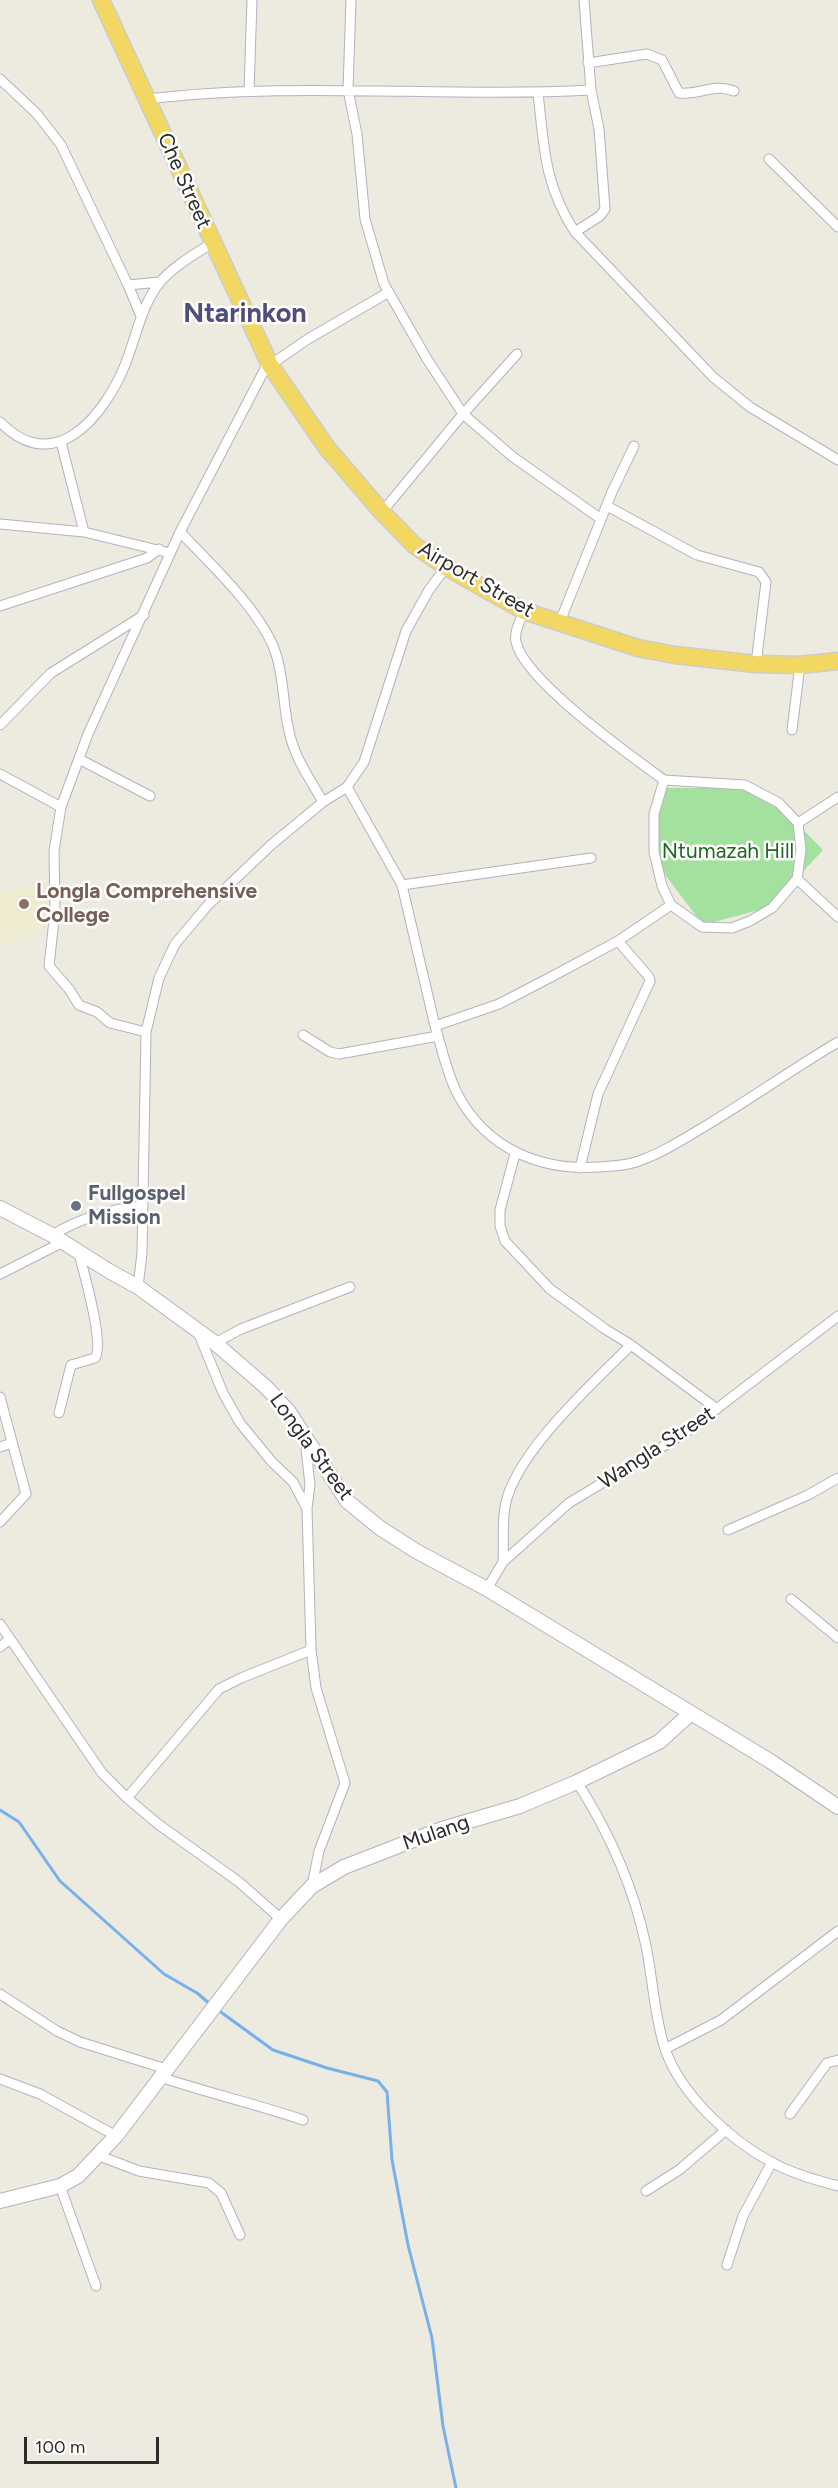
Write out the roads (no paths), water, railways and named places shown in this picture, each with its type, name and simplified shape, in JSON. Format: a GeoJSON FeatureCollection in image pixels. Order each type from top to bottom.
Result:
{"type":"FeatureCollection","features":[{"type":"Feature","properties":{"kind":"highway","name":"Che Street"},"geometry":{"type":"LineString","coordinates":[[101,0],[269,363]]}},
{"type":"Feature","properties":{"kind":"highway","name":"Airport Street"},"geometry":{"type":"LineString","coordinates":[[269,363],[327,448],[414,545],[446,567],[524,611],[559,624],[657,652],[756,664],[800,665],[838,661]]}},
{"type":"Feature","properties":{"kind":"main road","name":"Longla Street"},"geometry":{"type":"LineString","coordinates":[[0,1208],[58,1238],[138,1287],[215,1343],[267,1388],[289,1412],[350,1504],[380,1528],[416,1551],[486,1589],[770,1761],[838,1807]]}},
{"type":"Feature","properties":{"kind":"main road","name":"Mulang"},"geometry":{"type":"LineString","coordinates":[[60,2186],[78,2176],[116,2136],[281,1919],[312,1886],[353,1864],[442,1829],[520,1806],[577,1782],[659,1742],[690,1714]]}},
{"type":"Feature","properties":{"kind":"main road"},"geometry":{"type":"LineString","coordinates":[[0,2201],[60,2186]]}},
{"type":"Feature","properties":{"kind":"street"},"geometry":{"type":"LineString","coordinates":[[249,90],[252,0]]}},
{"type":"Feature","properties":{"kind":"street"},"geometry":{"type":"LineString","coordinates":[[351,0],[348,90],[357,134],[365,219],[384,285],[427,359],[463,414],[513,457],[601,519]]}},
{"type":"Feature","properties":{"kind":"street"},"geometry":{"type":"LineString","coordinates":[[575,232],[600,216],[605,209],[599,129],[588,63],[584,0]]}},
{"type":"Feature","properties":{"kind":"street"},"geometry":{"type":"LineString","coordinates":[[588,63],[647,54],[662,60],[679,93],[690,94],[721,86],[735,90]]}},
{"type":"Feature","properties":{"kind":"street"},"geometry":{"type":"LineString","coordinates":[[0,79],[37,114],[61,145],[141,316]]}},
{"type":"Feature","properties":{"kind":"street"},"geometry":{"type":"LineString","coordinates":[[148,99],[249,90],[538,93],[591,90]]}},
{"type":"Feature","properties":{"kind":"street"},"geometry":{"type":"LineString","coordinates":[[538,93],[547,174],[564,215],[575,232],[713,376],[750,406],[838,460]]}},
{"type":"Feature","properties":{"kind":"street"},"geometry":{"type":"LineString","coordinates":[[770,159],[838,227]]}},
{"type":"Feature","properties":{"kind":"street"},"geometry":{"type":"LineString","coordinates":[[0,422],[10,433],[43,445],[61,442],[86,426],[105,402],[124,368],[141,316],[160,282],[177,267],[213,243]]}},
{"type":"Feature","properties":{"kind":"street"},"geometry":{"type":"LineString","coordinates":[[128,285],[160,282]]}},
{"type":"Feature","properties":{"kind":"street"},"geometry":{"type":"LineString","coordinates":[[146,1032],[110,1023],[96,1012],[79,1005],[69,989],[49,966],[55,911],[54,851],[62,807],[88,734],[144,615],[170,552],[269,363],[389,292]]}},
{"type":"Feature","properties":{"kind":"street"},"geometry":{"type":"LineString","coordinates":[[382,512],[463,414],[517,354]]}},
{"type":"Feature","properties":{"kind":"street"},"geometry":{"type":"LineString","coordinates":[[61,442],[84,531]]}},
{"type":"Feature","properties":{"kind":"street"},"geometry":{"type":"LineString","coordinates":[[559,624],[601,519],[634,446]]}},
{"type":"Feature","properties":{"kind":"street"},"geometry":{"type":"LineString","coordinates":[[607,506],[697,555],[759,572],[766,582],[756,664]]}},
{"type":"Feature","properties":{"kind":"street"},"geometry":{"type":"LineString","coordinates":[[0,524],[84,531],[170,552]]}},
{"type":"Feature","properties":{"kind":"street"},"geometry":{"type":"LineString","coordinates":[[180,532],[218,571],[267,634],[277,655],[289,732],[297,755],[323,802]]}},
{"type":"Feature","properties":{"kind":"street"},"geometry":{"type":"LineString","coordinates":[[0,606],[147,558],[159,549]]}},
{"type":"Feature","properties":{"kind":"street"},"geometry":{"type":"LineString","coordinates":[[138,1287],[146,1032],[159,978],[175,944],[191,923],[271,845],[323,802],[346,787],[364,762],[406,631],[429,590],[446,567]]}},
{"type":"Feature","properties":{"kind":"street"},"geometry":{"type":"LineString","coordinates":[[524,611],[515,632],[521,657],[547,686],[617,747],[664,780],[745,785],[779,803],[798,823],[801,850],[797,879],[772,909],[732,928],[702,927],[670,905],[662,886],[654,852],[654,814],[664,780]]}},
{"type":"Feature","properties":{"kind":"street"},"geometry":{"type":"LineString","coordinates":[[0,724],[51,673],[144,615]]}},
{"type":"Feature","properties":{"kind":"street"},"geometry":{"type":"LineString","coordinates":[[792,730],[800,665]]}},
{"type":"Feature","properties":{"kind":"street"},"geometry":{"type":"LineString","coordinates":[[79,759],[150,796]]}},
{"type":"Feature","properties":{"kind":"street"},"geometry":{"type":"LineString","coordinates":[[0,774],[62,807]]}},
{"type":"Feature","properties":{"kind":"street"},"geometry":{"type":"LineString","coordinates":[[346,787],[402,885],[435,1026],[457,1094],[468,1113],[489,1134],[515,1154],[542,1163],[580,1168],[626,1164],[660,1153],[838,1041]]}},
{"type":"Feature","properties":{"kind":"street"},"geometry":{"type":"LineString","coordinates":[[798,823],[838,797]]}},
{"type":"Feature","properties":{"kind":"street"},"geometry":{"type":"LineString","coordinates":[[402,885],[591,858]]}},
{"type":"Feature","properties":{"kind":"street"},"geometry":{"type":"LineString","coordinates":[[797,879],[838,917]]}},
{"type":"Feature","properties":{"kind":"street"},"geometry":{"type":"LineString","coordinates":[[435,1026],[499,1004],[618,941],[670,905]]}},
{"type":"Feature","properties":{"kind":"street"},"geometry":{"type":"LineString","coordinates":[[580,1168],[598,1094],[650,981],[618,941]]}},
{"type":"Feature","properties":{"kind":"street"},"geometry":{"type":"LineString","coordinates":[[303,1035],[330,1052],[339,1054],[438,1036]]}},
{"type":"Feature","properties":{"kind":"street"},"geometry":{"type":"LineString","coordinates":[[515,1154],[500,1210],[500,1226],[506,1241],[550,1289],[717,1409]]}},
{"type":"Feature","properties":{"kind":"street"},"geometry":{"type":"LineString","coordinates":[[0,1274],[58,1238],[82,1219],[98,1213],[142,1206]]}},
{"type":"Feature","properties":{"kind":"street"},"geometry":{"type":"LineString","coordinates":[[59,1413],[69,1369],[75,1363],[95,1358],[99,1351],[92,1307],[78,1250]]}},
{"type":"Feature","properties":{"kind":"street"},"geometry":{"type":"LineString","coordinates":[[215,1343],[242,1329],[350,1287]]}},
{"type":"Feature","properties":{"kind":"street","name":"Wangla Street"},"geometry":{"type":"LineString","coordinates":[[486,1589],[503,1562],[569,1503],[685,1433],[838,1316]]}},
{"type":"Feature","properties":{"kind":"street"},"geometry":{"type":"LineString","coordinates":[[197,1330],[218,1383],[240,1424],[272,1462],[293,1482],[307,1508]]}},
{"type":"Feature","properties":{"kind":"street"},"geometry":{"type":"LineString","coordinates":[[503,1562],[505,1506],[510,1489],[538,1444],[566,1411],[631,1345]]}},
{"type":"Feature","properties":{"kind":"street"},"geometry":{"type":"LineString","coordinates":[[0,1397],[26,1494],[0,1522]]}},
{"type":"Feature","properties":{"kind":"street"},"geometry":{"type":"LineString","coordinates":[[305,1437],[309,1485],[307,1508],[311,1650],[316,1688],[345,1783],[319,1851],[312,1886]]}},
{"type":"Feature","properties":{"kind":"street"},"geometry":{"type":"LineString","coordinates":[[0,1446],[12,1443]]}},
{"type":"Feature","properties":{"kind":"street"},"geometry":{"type":"LineString","coordinates":[[728,1530],[808,1495],[838,1478]]}},
{"type":"Feature","properties":{"kind":"street"},"geometry":{"type":"LineString","coordinates":[[791,1599],[838,1638]]}},
{"type":"Feature","properties":{"kind":"street"},"geometry":{"type":"LineString","coordinates":[[0,1624],[102,1773],[158,1824],[239,1882],[281,1919]]}},
{"type":"Feature","properties":{"kind":"street"},"geometry":{"type":"LineString","coordinates":[[0,1647],[10,1639]]}},
{"type":"Feature","properties":{"kind":"street"},"geometry":{"type":"LineString","coordinates":[[127,1798],[219,1689],[311,1650]]}},
{"type":"Feature","properties":{"kind":"street"},"geometry":{"type":"LineString","coordinates":[[577,1782],[594,1808],[623,1867],[646,1945],[654,2005],[665,2049],[677,2075],[702,2106],[726,2130],[772,2163],[838,2186]]}},
{"type":"Feature","properties":{"kind":"street"},"geometry":{"type":"LineString","coordinates":[[665,2049],[721,2020],[838,1930]]}},
{"type":"Feature","properties":{"kind":"street"},"geometry":{"type":"LineString","coordinates":[[0,1994],[57,2031],[80,2042],[214,2095],[258,2105],[303,2120]]}},
{"type":"Feature","properties":{"kind":"street"},"geometry":{"type":"LineString","coordinates":[[790,2114],[827,2063],[838,2060]]}},
{"type":"Feature","properties":{"kind":"street"},"geometry":{"type":"LineString","coordinates":[[0,2079],[40,2094],[116,2136]]}},
{"type":"Feature","properties":{"kind":"street"},"geometry":{"type":"LineString","coordinates":[[646,2190],[679,2170],[726,2130]]}},
{"type":"Feature","properties":{"kind":"street"},"geometry":{"type":"LineString","coordinates":[[97,2156],[139,2170],[209,2183],[221,2193],[240,2235]]}},
{"type":"Feature","properties":{"kind":"street"},"geometry":{"type":"LineString","coordinates":[[727,2265],[742,2216],[772,2163]]}},
{"type":"Feature","properties":{"kind":"street"},"geometry":{"type":"LineString","coordinates":[[60,2186],[96,2286]]}},
{"type":"Feature","properties":{"kind":"waterway"},"geometry":{"type":"LineString","coordinates":[[0,1810],[19,1822],[60,1881],[164,1974],[197,1993],[210,2004]]}},
{"type":"Feature","properties":{"kind":"waterway"},"geometry":{"type":"LineString","coordinates":[[218,2010],[273,2050],[327,2068],[378,2081],[387,2092],[392,2160],[408,2245],[432,2338],[443,2426],[456,2488]]}},
{"type":"Feature","properties":{"kind":"place","name":"Longla Comprehensive College"},"geometry":{"type":"Point","coordinates":[24,904]}},
{"type":"Feature","properties":{"kind":"place","name":"Fullgospel Mission"},"geometry":{"type":"Point","coordinates":[76,1206]}},
{"type":"Feature","properties":{"kind":"district","name":"Ntarinkon"},"geometry":{"type":"Point","coordinates":[245,314]}},
{"type":"Feature","properties":{"kind":"park label","name":"Ntumazah Hill"},"geometry":{"type":"Point","coordinates":[728,852]}}]}
